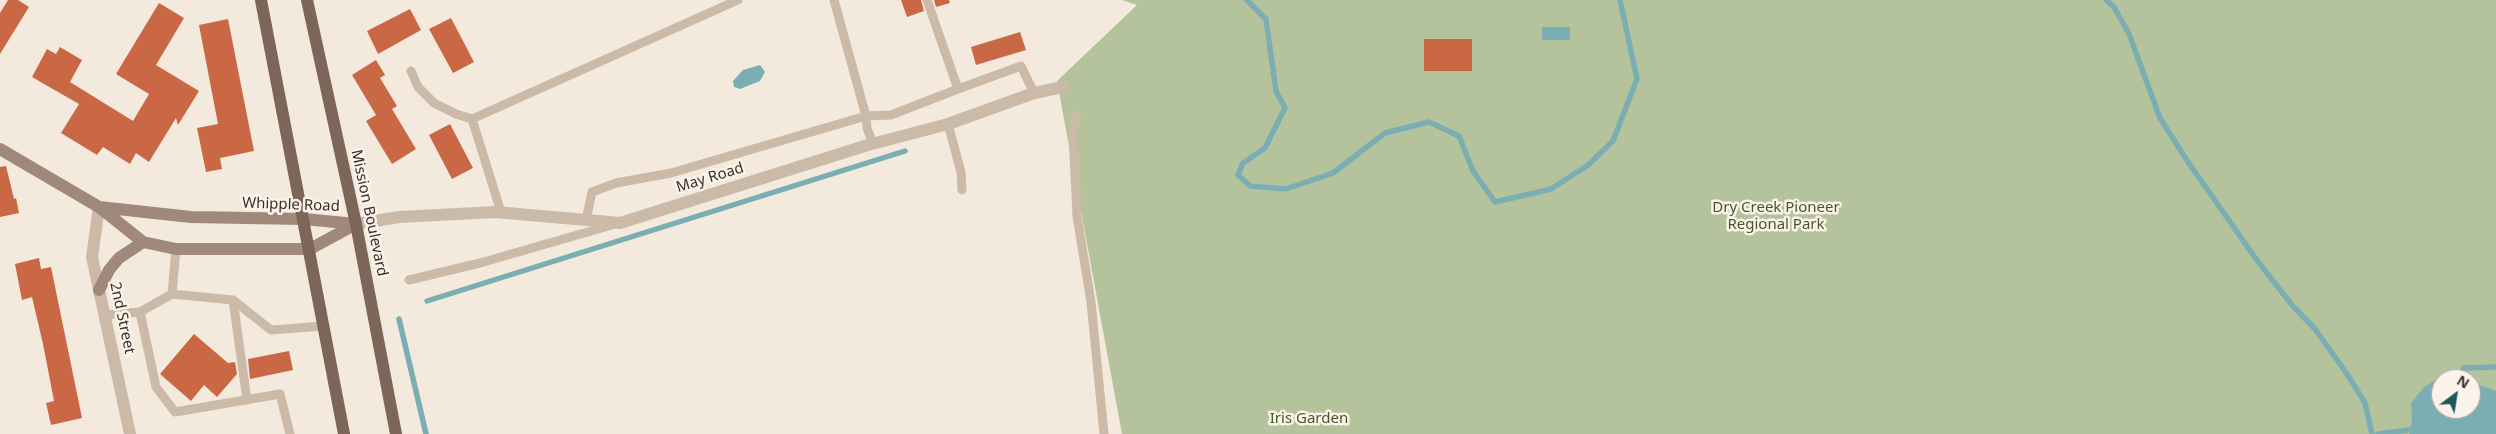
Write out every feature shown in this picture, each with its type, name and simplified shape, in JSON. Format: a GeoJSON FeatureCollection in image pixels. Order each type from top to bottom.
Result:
{"type":"FeatureCollection","features":[{"type":"Feature","properties":{"kind":"main road"},"geometry":{"type":"LineString","coordinates":[[261,0],[310,248],[344,434]]}},
{"type":"Feature","properties":{"kind":"main road","name":"Mission Boulevard"},"geometry":{"type":"LineString","coordinates":[[307,0],[356,224],[396,434]]}},
{"type":"Feature","properties":{"kind":"main road","name":"Whipple Road"},"geometry":{"type":"LineString","coordinates":[[0,149],[99,207],[143,242],[176,249],[310,248],[356,224]]}},
{"type":"Feature","properties":{"kind":"main road","name":"Whipple Road"},"geometry":{"type":"LineString","coordinates":[[99,207],[191,217],[304,219],[356,224]]}},
{"type":"Feature","properties":{"kind":"main road"},"geometry":{"type":"LineString","coordinates":[[100,290],[109,270],[119,258],[143,242]]}},
{"type":"Feature","properties":{"kind":"street","name":"May Road"},"geometry":{"type":"LineString","coordinates":[[356,224],[399,217],[500,212],[620,223],[873,144],[948,124],[1034,93],[1062,87]]}},
{"type":"Feature","properties":{"kind":"street","name":"2nd Street"},"geometry":{"type":"LineString","coordinates":[[99,207],[92,257],[130,434]]}},
{"type":"Feature","properties":{"kind":"lane"},"geometry":{"type":"LineString","coordinates":[[411,71],[418,86],[434,103],[456,114],[472,119],[738,0]]}},
{"type":"Feature","properties":{"kind":"lane"},"geometry":{"type":"LineString","coordinates":[[834,0],[866,116],[867,128],[873,144]]}},
{"type":"Feature","properties":{"kind":"lane"},"geometry":{"type":"LineString","coordinates":[[927,0],[958,89]]}},
{"type":"Feature","properties":{"kind":"lane"},"geometry":{"type":"LineString","coordinates":[[586,220],[592,192],[616,183],[672,174],[866,116],[891,115],[1021,66],[1034,93]]}},
{"type":"Feature","properties":{"kind":"lane"},"geometry":{"type":"LineString","coordinates":[[1076,116],[1073,133],[1077,216],[1091,302],[1104,434]]}},
{"type":"Feature","properties":{"kind":"lane"},"geometry":{"type":"LineString","coordinates":[[472,119],[500,212]]}},
{"type":"Feature","properties":{"kind":"lane"},"geometry":{"type":"LineString","coordinates":[[948,124],[961,172],[962,190]]}},
{"type":"Feature","properties":{"kind":"lane"},"geometry":{"type":"LineString","coordinates":[[409,280],[480,263],[620,223]]}},
{"type":"Feature","properties":{"kind":"lane"},"geometry":{"type":"LineString","coordinates":[[172,294],[176,249]]}},
{"type":"Feature","properties":{"kind":"lane"},"geometry":{"type":"LineString","coordinates":[[105,315],[140,312],[172,294],[233,300],[271,330],[324,326]]}},
{"type":"Feature","properties":{"kind":"lane"},"geometry":{"type":"LineString","coordinates":[[233,300],[247,400]]}},
{"type":"Feature","properties":{"kind":"lane"},"geometry":{"type":"LineString","coordinates":[[140,312],[156,387],[176,412],[280,394],[290,434]]}},
{"type":"Feature","properties":{"kind":"green space","name":"Dry Creek Pioneer Regional Park"},"geometry":{"type":"Polygon","coordinates":[[[1122,0],[2496,0],[2496,434],[1122,434],[1057,81],[1137,5],[1122,0]]]}},
{"type":"Feature","properties":{"kind":"water"},"geometry":{"type":"Polygon","coordinates":[[[1542,27],[1570,27],[1570,40],[1542,40],[1542,27]]]}},
{"type":"Feature","properties":{"kind":"water"},"geometry":{"type":"Polygon","coordinates":[[[760,65],[765,72],[760,81],[740,89],[734,87],[733,81],[743,70],[760,65]]]}},
{"type":"Feature","properties":{"kind":"water"},"geometry":{"type":"Polygon","coordinates":[[[2431,383],[2431,419],[2481,419],[2481,386],[2496,391],[2496,434],[2409,434],[2412,421],[2411,403],[2424,387],[2431,383]]]}},
{"type":"Feature","properties":{"kind":"building"},"geometry":{"type":"Polygon","coordinates":[[[8,0],[18,0],[29,7],[0,54],[0,13],[8,0]]]}},
{"type":"Feature","properties":{"kind":"building"},"geometry":{"type":"Polygon","coordinates":[[[901,0],[921,0],[924,11],[907,17],[901,0]]]}},
{"type":"Feature","properties":{"kind":"building"},"geometry":{"type":"Polygon","coordinates":[[[934,0],[949,0],[950,3],[936,7],[934,0]]]}},
{"type":"Feature","properties":{"kind":"building"},"geometry":{"type":"Polygon","coordinates":[[[159,3],[184,18],[156,65],[199,91],[178,125],[176,118],[149,162],[136,153],[130,164],[103,147],[97,155],[61,133],[79,104],[32,77],[47,49],[56,54],[60,47],[82,60],[70,82],[133,121],[149,94],[116,74],[159,3]]]}},
{"type":"Feature","properties":{"kind":"building"},"geometry":{"type":"Polygon","coordinates":[[[410,9],[421,30],[378,54],[367,31],[410,9]]]}},
{"type":"Feature","properties":{"kind":"building"},"geometry":{"type":"Polygon","coordinates":[[[451,18],[474,62],[453,73],[429,29],[451,18]]]}},
{"type":"Feature","properties":{"kind":"building"},"geometry":{"type":"Polygon","coordinates":[[[228,19],[254,151],[220,158],[222,169],[206,172],[197,128],[218,124],[199,25],[228,19]]]}},
{"type":"Feature","properties":{"kind":"building"},"geometry":{"type":"Polygon","coordinates":[[[1020,32],[1026,50],[976,65],[971,47],[1020,32]]]}},
{"type":"Feature","properties":{"kind":"building"},"geometry":{"type":"Polygon","coordinates":[[[1424,39],[1472,39],[1472,71],[1424,71],[1424,39]]]}},
{"type":"Feature","properties":{"kind":"building"},"geometry":{"type":"Polygon","coordinates":[[[376,60],[385,75],[380,78],[397,106],[392,109],[416,149],[392,164],[366,121],[376,115],[352,75],[376,60]]]}},
{"type":"Feature","properties":{"kind":"building"},"geometry":{"type":"Polygon","coordinates":[[[450,124],[473,168],[452,179],[429,135],[450,124]]]}},
{"type":"Feature","properties":{"kind":"building"},"geometry":{"type":"Polygon","coordinates":[[[6,166],[19,213],[0,217],[0,167],[6,166]]]}},
{"type":"Feature","properties":{"kind":"building"},"geometry":{"type":"Polygon","coordinates":[[[39,258],[41,269],[51,267],[82,418],[51,425],[46,403],[54,401],[43,344],[32,297],[22,300],[15,264],[39,258]]]}},
{"type":"Feature","properties":{"kind":"building"},"geometry":{"type":"Polygon","coordinates":[[[194,334],[228,363],[235,362],[237,374],[217,397],[204,385],[191,401],[160,374],[194,334]]]}},
{"type":"Feature","properties":{"kind":"building"},"geometry":{"type":"Polygon","coordinates":[[[289,351],[293,370],[250,379],[248,359],[289,351]]]}},
{"type":"Feature","properties":{"kind":"waterway"},"geometry":{"type":"LineString","coordinates":[[1247,0],[1266,19],[1276,91],[1285,108],[1265,148],[1243,163],[1238,175],[1250,186],[1286,189],[1333,173],[1385,133],[1429,122],[1459,136],[1473,171],[1495,202],[1551,189],[1588,165],[1613,141],[1637,79],[1620,0]]}},
{"type":"Feature","properties":{"kind":"waterway"},"geometry":{"type":"LineString","coordinates":[[2106,0],[2114,7],[2129,34],[2160,118],[2188,162],[2256,259],[2292,305],[2315,329],[2347,374],[2365,403],[2372,434]]}},
{"type":"Feature","properties":{"kind":"waterway"},"geometry":{"type":"LineString","coordinates":[[427,301],[905,151]]}},
{"type":"Feature","properties":{"kind":"waterway"},"geometry":{"type":"LineString","coordinates":[[399,319],[426,434]]}},
{"type":"Feature","properties":{"kind":"waterway"},"geometry":{"type":"LineString","coordinates":[[2463,369],[2496,367]]}},
{"type":"Feature","properties":{"kind":"waterway"},"geometry":{"type":"LineString","coordinates":[[2378,434],[2416,429]]}},
{"type":"Feature","properties":{"kind":"park label","name":"Iris Garden"},"geometry":{"type":"Point","coordinates":[1309,419]}}]}
